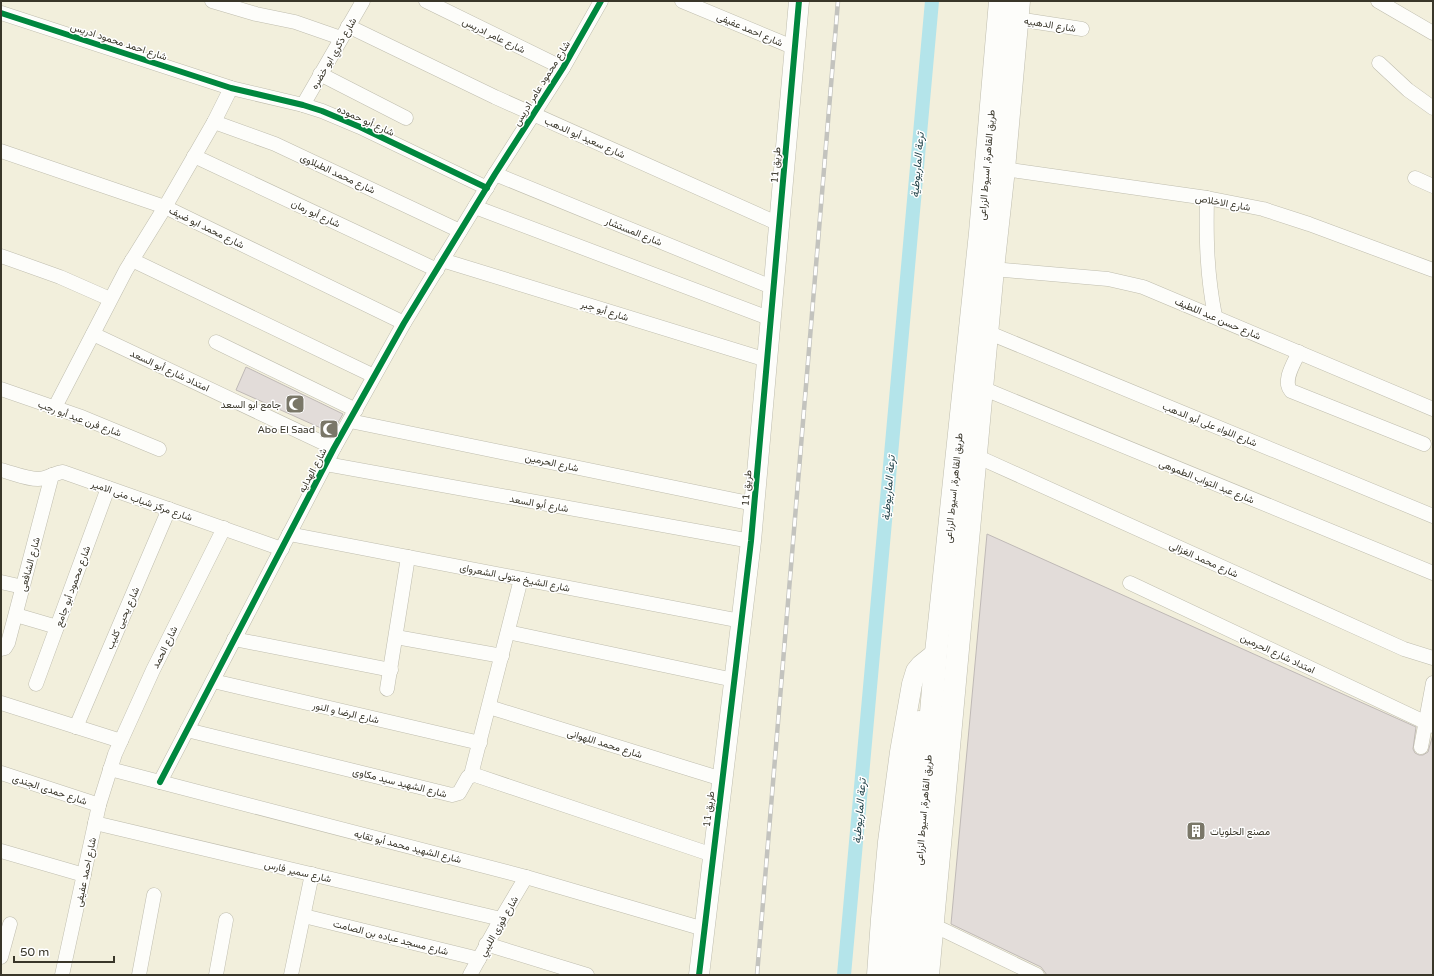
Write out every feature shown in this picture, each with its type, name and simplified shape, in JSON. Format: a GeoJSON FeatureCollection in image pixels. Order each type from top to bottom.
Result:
{"type":"FeatureCollection","features":[{"type":"Feature","properties":{"kind":"highway","name":"طريق القاهرة, اسيوط الزراعى"},"geometry":{"type":"LineString","coordinates":[[909,975],[936,653],[980,233],[1000,1]]}},
{"type":"Feature","properties":{"kind":"highway","name":"طريق القاهرة, اسيوط الزراعى"},"geometry":{"type":"LineString","coordinates":[[928,975],[1018,10]]}},
{"type":"Feature","properties":{"kind":"highway"},"geometry":{"type":"LineString","coordinates":[[892,975],[901,841],[910,765],[918,724],[922,713],[933,700]]}},
{"type":"Feature","properties":{"kind":"street","name":"شارع سعيد أبو الدهب"},"geometry":{"type":"LineString","coordinates":[[212,1],[256,14],[344,32],[478,89],[779,224]]}},
{"type":"Feature","properties":{"kind":"street","name":"شارع ذكري ابو خضره"},"geometry":{"type":"LineString","coordinates":[[302,105],[363,1]]}},
{"type":"Feature","properties":{"kind":"street","name":"شارع عامر ادريس"},"geometry":{"type":"LineString","coordinates":[[426,1],[563,68]]}},
{"type":"Feature","properties":{"kind":"street","name":"شارع محمود عامر ادريس"},"geometry":{"type":"LineString","coordinates":[[495,174],[563,68],[601,1]]}},
{"type":"Feature","properties":{"kind":"street","name":"شارع احمد عفيفى"},"geometry":{"type":"LineString","coordinates":[[682,1],[795,48]]}},
{"type":"Feature","properties":{"kind":"street","name":"طريق 11"},"geometry":{"type":"LineString","coordinates":[[698,975],[751,541],[799,1]]}},
{"type":"Feature","properties":{"kind":"street"},"geometry":{"type":"LineString","coordinates":[[1378,1],[1433,33]]}},
{"type":"Feature","properties":{"kind":"street","name":"شارع الدهبيه"},"geometry":{"type":"LineString","coordinates":[[1018,10],[1082,29]]}},
{"type":"Feature","properties":{"kind":"street","name":"شارع احمد محمود ادريس"},"geometry":{"type":"LineString","coordinates":[[1,14],[231,88]]}},
{"type":"Feature","properties":{"kind":"street"},"geometry":{"type":"LineString","coordinates":[[1379,63],[1412,93],[1433,108]]}},
{"type":"Feature","properties":{"kind":"street"},"geometry":{"type":"LineString","coordinates":[[320,74],[406,118]]}},
{"type":"Feature","properties":{"kind":"street"},"geometry":{"type":"LineString","coordinates":[[54,407],[110,299],[214,122],[231,88]]}},
{"type":"Feature","properties":{"kind":"street","name":"شارع أبو حموده"},"geometry":{"type":"LineString","coordinates":[[231,88],[322,111],[360,127],[487,188]]}},
{"type":"Feature","properties":{"kind":"street","name":"شارع محمد الطبلاوى"},"geometry":{"type":"LineString","coordinates":[[214,122],[275,144],[460,231]]}},
{"type":"Feature","properties":{"kind":"street","name":"شارع محمد ابو ضيف"},"geometry":{"type":"LineString","coordinates":[[1,151],[165,207],[404,323]]}},
{"type":"Feature","properties":{"kind":"street","name":"شارع أبو رمان"},"geometry":{"type":"LineString","coordinates":[[194,156],[439,265]]}},
{"type":"Feature","properties":{"kind":"street","name":"شارع الاخلاص"},"geometry":{"type":"LineString","coordinates":[[1004,169],[1207,198],[1263,209],[1287,216],[1433,270]]}},
{"type":"Feature","properties":{"kind":"street","name":"شارع الهدايه"},"geometry":{"type":"LineString","coordinates":[[160,782],[334,448],[404,323],[495,174]]}},
{"type":"Feature","properties":{"kind":"street","name":"شارع المستشار"},"geometry":{"type":"LineString","coordinates":[[495,174],[774,288]]}},
{"type":"Feature","properties":{"kind":"street"},"geometry":{"type":"LineString","coordinates":[[1415,178],[1433,186]]}},
{"type":"Feature","properties":{"kind":"street"},"geometry":{"type":"LineString","coordinates":[[1207,198],[1206,258],[1209,287],[1215,316]]}},
{"type":"Feature","properties":{"kind":"street"},"geometry":{"type":"LineString","coordinates":[[475,207],[771,319]]}},
{"type":"Feature","properties":{"kind":"street"},"geometry":{"type":"LineString","coordinates":[[1,256],[60,277],[110,299]]}},
{"type":"Feature","properties":{"kind":"street"},"geometry":{"type":"LineString","coordinates":[[132,260],[374,376]]}},
{"type":"Feature","properties":{"kind":"street","name":"شارع أبو جبر"},"geometry":{"type":"LineString","coordinates":[[439,265],[767,360]]}},
{"type":"Feature","properties":{"kind":"street","name":"شارع حسن عبد اللطيف"},"geometry":{"type":"LineString","coordinates":[[993,269],[1108,279],[1122,281],[1149,289],[1433,409]]}},
{"type":"Feature","properties":{"kind":"street","name":"شارع اللواء على أبو الدهب"},"geometry":{"type":"LineString","coordinates":[[987,332],[1433,516]]}},
{"type":"Feature","properties":{"kind":"street","name":"امتداد شارع أبو السعد"},"geometry":{"type":"LineString","coordinates":[[92,334],[334,448]]}},
{"type":"Feature","properties":{"kind":"street","name":"شارع الحرمين"},"geometry":{"type":"LineString","coordinates":[[216,342],[353,415],[754,504]]}},
{"type":"Feature","properties":{"kind":"street"},"geometry":{"type":"LineString","coordinates":[[1299,352],[1287,382],[1287,386],[1291,391],[1424,444]]}},
{"type":"Feature","properties":{"kind":"street","name":"شارع عبد التواب الطموهى"},"geometry":{"type":"LineString","coordinates":[[982,388],[1433,573]]}},
{"type":"Feature","properties":{"kind":"street","name":"شارع فرن عيد أبو رجب"},"geometry":{"type":"LineString","coordinates":[[1,389],[103,425],[159,449]]}},
{"type":"Feature","properties":{"kind":"street","name":"شارع محمد الغزالى"},"geometry":{"type":"LineString","coordinates":[[976,456],[1404,649],[1433,658]]}},
{"type":"Feature","properties":{"kind":"street","name":"شارع أبو السعد"},"geometry":{"type":"LineString","coordinates":[[326,464],[751,541]]}},
{"type":"Feature","properties":{"kind":"street","name":"شارع مركز شباب منى الامير"},"geometry":{"type":"LineString","coordinates":[[1,470],[24,477],[39,479],[63,472],[282,549]]}},
{"type":"Feature","properties":{"kind":"street","name":"شارع الشافعى"},"geometry":{"type":"LineString","coordinates":[[1,649],[7,646],[52,475]]}},
{"type":"Feature","properties":{"kind":"street","name":"شارع محمود أبو جامع"},"geometry":{"type":"LineString","coordinates":[[36,684],[108,488]]}},
{"type":"Feature","properties":{"kind":"street","name":"شارع يحيى كليب"},"geometry":{"type":"LineString","coordinates":[[76,727],[169,509]]}},
{"type":"Feature","properties":{"kind":"street","name":"شارع الحمد"},"geometry":{"type":"LineString","coordinates":[[110,769],[153,670],[224,528]]}},
{"type":"Feature","properties":{"kind":"street","name":"شارع الشيخ متولى الشعرواى"},"geometry":{"type":"LineString","coordinates":[[290,534],[741,621]]}},
{"type":"Feature","properties":{"kind":"street"},"geometry":{"type":"LineString","coordinates":[[387,689],[408,557]]}},
{"type":"Feature","properties":{"kind":"street"},"geometry":{"type":"LineString","coordinates":[[522,579],[471,775],[475,775],[712,855]]}},
{"type":"Feature","properties":{"kind":"street"},"geometry":{"type":"LineString","coordinates":[[1,582],[23,587]]}},
{"type":"Feature","properties":{"kind":"street","name":"امتداد شارع الحرمين"},"geometry":{"type":"LineString","coordinates":[[1130,583],[1429,724]]}},
{"type":"Feature","properties":{"kind":"street"},"geometry":{"type":"LineString","coordinates":[[16,615],[57,627]]}},
{"type":"Feature","properties":{"kind":"street"},"geometry":{"type":"LineString","coordinates":[[508,632],[734,680]]}},
{"type":"Feature","properties":{"kind":"street"},"geometry":{"type":"LineString","coordinates":[[396,637],[502,656]]}},
{"type":"Feature","properties":{"kind":"street"},"geometry":{"type":"LineString","coordinates":[[234,639],[390,670]]}},
{"type":"Feature","properties":{"kind":"street"},"geometry":{"type":"LineString","coordinates":[[877,975],[888,842],[900,752],[912,684],[916,671],[920,665],[936,653]]}},
{"type":"Feature","properties":{"kind":"street","name":"شارع الرضا و النور"},"geometry":{"type":"LineString","coordinates":[[213,681],[480,742]]}},
{"type":"Feature","properties":{"kind":"street"},"geometry":{"type":"LineString","coordinates":[[1421,747],[1429,724],[1433,684]]}},
{"type":"Feature","properties":{"kind":"street"},"geometry":{"type":"LineString","coordinates":[[1,703],[121,741]]}},
{"type":"Feature","properties":{"kind":"street","name":"شارع محمد اللهوانى"},"geometry":{"type":"LineString","coordinates":[[489,707],[722,779]]}},
{"type":"Feature","properties":{"kind":"street","name":"شارع الشهيد سيد مكاوى"},"geometry":{"type":"LineString","coordinates":[[187,730],[452,795],[458,795],[466,780],[471,775]]}},
{"type":"Feature","properties":{"kind":"street","name":"شارع احمد عفيفى"},"geometry":{"type":"LineString","coordinates":[[62,975],[99,805],[110,769]]}},
{"type":"Feature","properties":{"kind":"street","name":"شارع الشهيد محمد أبو تقايه"},"geometry":{"type":"LineString","coordinates":[[110,769],[526,877],[704,929]]}},
{"type":"Feature","properties":{"kind":"street","name":"شارع حمدى الجندى"},"geometry":{"type":"LineString","coordinates":[[1,773],[99,805]]}},
{"type":"Feature","properties":{"kind":"street","name":"شارع سمير فارس"},"geometry":{"type":"LineString","coordinates":[[95,823],[501,918]]}},
{"type":"Feature","properties":{"kind":"street"},"geometry":{"type":"LineString","coordinates":[[1,851],[84,875]]}},
{"type":"Feature","properties":{"kind":"street"},"geometry":{"type":"LineString","coordinates":[[291,975],[312,874]]}},
{"type":"Feature","properties":{"kind":"street","name":"شارع فوزى الليبي"},"geometry":{"type":"LineString","coordinates":[[470,975],[486,944],[526,877]]}},
{"type":"Feature","properties":{"kind":"street"},"geometry":{"type":"LineString","coordinates":[[139,975],[154,895]]}},
{"type":"Feature","properties":{"kind":"street","name":"شارع مسجد عباده بن الصامت"},"geometry":{"type":"LineString","coordinates":[[304,916],[479,959]]}},
{"type":"Feature","properties":{"kind":"street"},"geometry":{"type":"LineString","coordinates":[[216,975],[226,920]]}},
{"type":"Feature","properties":{"kind":"street"},"geometry":{"type":"LineString","coordinates":[[1,957],[10,924]]}},
{"type":"Feature","properties":{"kind":"street"},"geometry":{"type":"LineString","coordinates":[[933,925],[1037,975]]}},
{"type":"Feature","properties":{"kind":"street"},"geometry":{"type":"LineString","coordinates":[[486,944],[587,975]]}},
{"type":"Feature","properties":{"kind":"building","name":"جامع ابو السعد"},"geometry":{"type":"Polygon","coordinates":[[[246,367],[343,414],[332,433],[236,390],[246,367]]]}},
{"type":"Feature","properties":{"kind":"building","name":"مصنع الحلويات"},"geometry":{"type":"Polygon","coordinates":[[[987,534],[1416,727],[1413,749],[1415,753],[1419,755],[1423,755],[1428,752],[1433,734],[1433,975],[1047,975],[1041,967],[951,924],[987,534]]]}},
{"type":"Feature","properties":{"kind":"waterway","name":"ترعة الماريوطية"},"geometry":{"type":"LineString","coordinates":[[844,975],[932,1]]}},
{"type":"Feature","properties":{"kind":"railway"},"geometry":{"type":"LineString","coordinates":[[757,975],[838,1]]}},
{"type":"Feature","properties":{"kind":"cycle path"},"geometry":{"type":"LineString","coordinates":[[160,782],[334,448],[404,323],[495,174],[563,68],[601,1]]}},
{"type":"Feature","properties":{"kind":"cycle path"},"geometry":{"type":"LineString","coordinates":[[699,975],[751,541],[799,1]]}},
{"type":"Feature","properties":{"kind":"cycle path"},"geometry":{"type":"LineString","coordinates":[[1,13],[231,88],[322,111],[360,127],[487,188]]}},
{"type":"Feature","properties":{"kind":"place","name":"جامع ابو السعد"},"geometry":{"type":"Point","coordinates":[295,404]}},
{"type":"Feature","properties":{"kind":"place","name":"Abo El Saad"},"geometry":{"type":"Point","coordinates":[329,429]}},
{"type":"Feature","properties":{"kind":"place","name":"مصنع الحلويات"},"geometry":{"type":"Point","coordinates":[1196,831]}}]}
